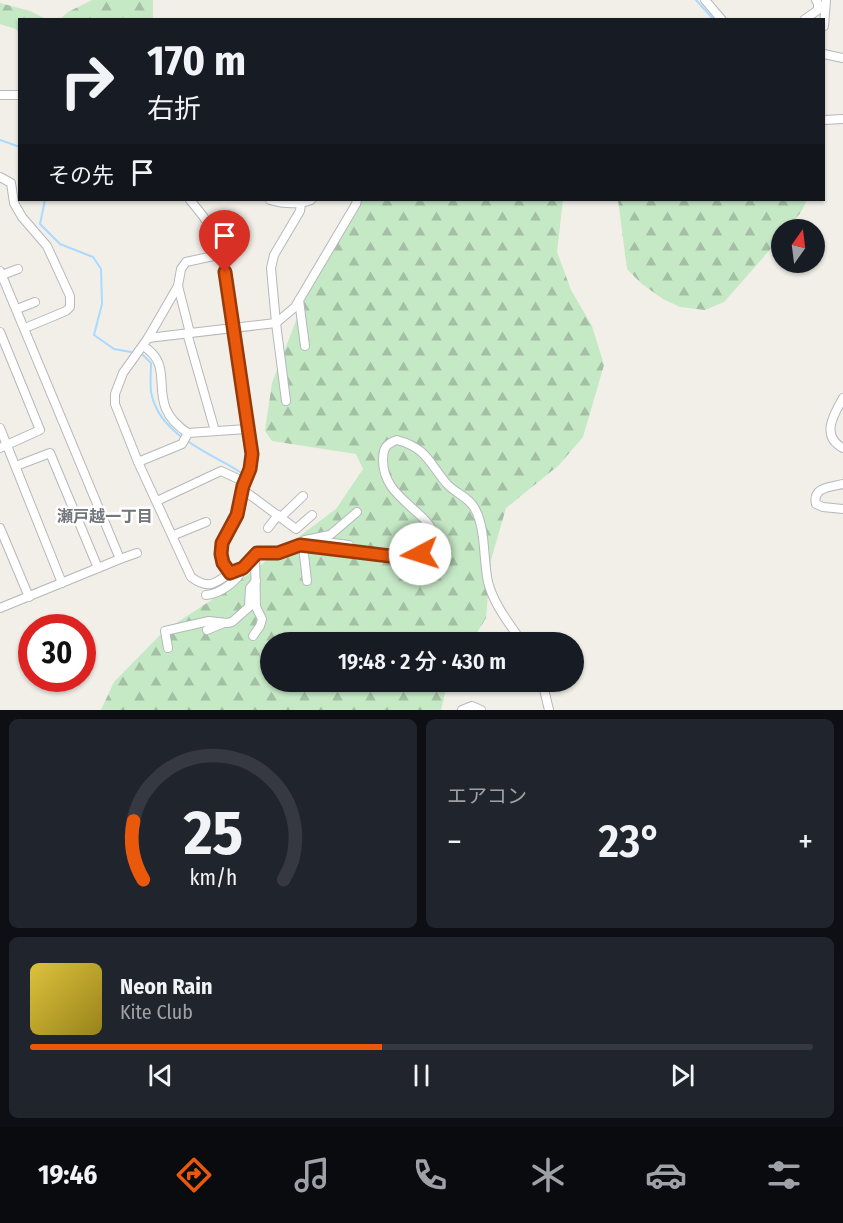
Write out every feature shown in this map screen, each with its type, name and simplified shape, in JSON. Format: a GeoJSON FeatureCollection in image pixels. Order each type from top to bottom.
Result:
{"type":"FeatureCollection","features":[{"type":"Feature","properties":{"kind":"street"},"geometry":{"type":"LineString","coordinates":[[705,0],[720,18]]}},
{"type":"Feature","properties":{"kind":"street"},"geometry":{"type":"LineString","coordinates":[[808,18],[818,10],[816,0]]}},
{"type":"Feature","properties":{"kind":"street"},"geometry":{"type":"LineString","coordinates":[[825,18],[826,0]]}},
{"type":"Feature","properties":{"kind":"street"},"geometry":{"type":"LineString","coordinates":[[825,54],[843,57]]}},
{"type":"Feature","properties":{"kind":"street"},"geometry":{"type":"LineString","coordinates":[[0,95],[18,95]]}},
{"type":"Feature","properties":{"kind":"street"},"geometry":{"type":"LineString","coordinates":[[825,120],[843,119]]}},
{"type":"Feature","properties":{"kind":"street"},"geometry":{"type":"LineString","coordinates":[[0,177],[11,183],[14,203],[22,217],[47,246],[70,296],[70,307],[66,311],[25,328]]}},
{"type":"Feature","properties":{"kind":"street"},"geometry":{"type":"LineString","coordinates":[[191,201],[218,237],[252,454],[237,515],[222,543],[223,563],[230,573]]}},
{"type":"Feature","properties":{"kind":"street"},"geometry":{"type":"LineString","coordinates":[[274,201],[288,204],[308,201]]}},
{"type":"Feature","properties":{"kind":"street"},"geometry":{"type":"LineString","coordinates":[[148,338],[276,323],[295,307],[357,201]]}},
{"type":"Feature","properties":{"kind":"street"},"geometry":{"type":"LineString","coordinates":[[286,400],[271,268],[274,255],[300,212],[301,203]]}},
{"type":"Feature","properties":{"kind":"street"},"geometry":{"type":"LineString","coordinates":[[222,254],[186,262],[181,269],[178,286],[143,346],[123,373],[115,394],[115,405],[138,462],[174,535],[191,577],[206,585],[213,584],[243,568]]}},
{"type":"Feature","properties":{"kind":"street"},"geometry":{"type":"LineString","coordinates":[[18,269],[2,278],[25,328],[120,559]]}},
{"type":"Feature","properties":{"kind":"street"},"geometry":{"type":"LineString","coordinates":[[178,286],[215,431]]}},
{"type":"Feature","properties":{"kind":"street"},"geometry":{"type":"LineString","coordinates":[[299,300],[305,346]]}},
{"type":"Feature","properties":{"kind":"street"},"geometry":{"type":"LineString","coordinates":[[17,309],[35,302]]}},
{"type":"Feature","properties":{"kind":"street"},"geometry":{"type":"LineString","coordinates":[[0,332],[40,430],[4,446]]}},
{"type":"Feature","properties":{"kind":"street"},"geometry":{"type":"LineString","coordinates":[[143,346],[154,353],[161,366],[162,398],[165,409],[175,423],[188,434],[247,429]]}},
{"type":"Feature","properties":{"kind":"street"},"geometry":{"type":"LineString","coordinates":[[843,398],[831,420],[830,431],[833,441],[843,448]]}},
{"type":"Feature","properties":{"kind":"street"},"geometry":{"type":"LineString","coordinates":[[0,428],[4,446],[16,466],[62,583]]}},
{"type":"Feature","properties":{"kind":"street"},"geometry":{"type":"LineString","coordinates":[[138,462],[182,443],[188,434]]}},
{"type":"Feature","properties":{"kind":"street"},"geometry":{"type":"LineString","coordinates":[[303,544],[398,557],[420,554],[430,549],[433,532],[429,524],[395,494],[383,470],[383,454],[388,444],[397,440],[408,443],[419,448],[448,484],[476,510],[489,584],[498,607],[515,632]]}},
{"type":"Feature","properties":{"kind":"street"},"geometry":{"type":"LineString","coordinates":[[16,466],[50,453],[98,568]]}},
{"type":"Feature","properties":{"kind":"street"},"geometry":{"type":"LineString","coordinates":[[157,501],[221,471],[244,485],[296,529],[312,515]]}},
{"type":"Feature","properties":{"kind":"street"},"geometry":{"type":"LineString","coordinates":[[843,484],[822,489],[817,493],[815,499],[816,504],[823,507],[843,509]]}},
{"type":"Feature","properties":{"kind":"street"},"geometry":{"type":"LineString","coordinates":[[268,528],[303,496]]}},
{"type":"Feature","properties":{"kind":"street"},"geometry":{"type":"LineString","coordinates":[[206,595],[213,594],[230,584],[241,574],[243,568],[255,555],[278,553],[330,536],[357,512]]}},
{"type":"Feature","properties":{"kind":"street"},"geometry":{"type":"LineString","coordinates":[[174,535],[206,522]]}},
{"type":"Feature","properties":{"kind":"street"},"geometry":{"type":"LineString","coordinates":[[0,528],[29,597]]}},
{"type":"Feature","properties":{"kind":"street"},"geometry":{"type":"LineString","coordinates":[[303,544],[350,545]]}},
{"type":"Feature","properties":{"kind":"street"},"geometry":{"type":"LineString","coordinates":[[303,544],[307,581]]}},
{"type":"Feature","properties":{"kind":"street"},"geometry":{"type":"LineString","coordinates":[[0,608],[137,553]]}},
{"type":"Feature","properties":{"kind":"street"},"geometry":{"type":"LineString","coordinates":[[252,636],[260,626],[262,619],[256,607],[255,555]]}},
{"type":"Feature","properties":{"kind":"street"},"geometry":{"type":"LineString","coordinates":[[168,648],[165,632],[209,621],[232,622],[249,607],[249,588],[256,581]]}},
{"type":"Feature","properties":{"kind":"street"},"geometry":{"type":"LineString","coordinates":[[207,630],[224,622]]}},
{"type":"Feature","properties":{"kind":"street"},"geometry":{"type":"LineString","coordinates":[[545,692],[549,710]]}},
{"type":"Feature","properties":{"kind":"street"},"geometry":{"type":"LineString","coordinates":[[462,710],[472,706],[482,710]]}},
{"type":"Feature","properties":{"kind":"green space"},"geometry":{"type":"Polygon","coordinates":[[[92,0],[153,0],[153,18],[61,18],[92,0]]]}},
{"type":"Feature","properties":{"kind":"green space"},"geometry":{"type":"Polygon","coordinates":[[[0,3],[30,11],[44,18],[18,18],[18,32],[0,24],[0,3]]]}},
{"type":"Feature","properties":{"kind":"green space"},"geometry":{"type":"Polygon","coordinates":[[[361,201],[563,201],[557,252],[571,290],[592,326],[604,365],[583,437],[559,465],[506,508],[491,560],[486,618],[477,632],[260,632],[260,692],[445,692],[441,710],[101,710],[114,682],[164,631],[230,588],[336,509],[363,469],[356,454],[272,441],[265,431],[272,383],[302,305],[345,217],[361,201]]]}},
{"type":"Feature","properties":{"kind":"green space"},"geometry":{"type":"Polygon","coordinates":[[[618,201],[806,201],[795,219],[771,219],[771,248],[724,302],[705,310],[680,307],[663,299],[642,284],[627,269],[618,201]]]}},
{"type":"Feature","properties":{"kind":"waterway"},"geometry":{"type":"LineString","coordinates":[[696,0],[712,18]]}},
{"type":"Feature","properties":{"kind":"waterway"},"geometry":{"type":"LineString","coordinates":[[0,140],[18,146]]}},
{"type":"Feature","properties":{"kind":"waterway"},"geometry":{"type":"LineString","coordinates":[[45,201],[40,224],[60,244],[93,257],[101,269],[102,304],[94,335],[114,349],[131,352]]}},
{"type":"Feature","properties":{"kind":"waterway"},"geometry":{"type":"LineString","coordinates":[[142,354],[151,363],[151,392],[164,420],[174,431],[199,449],[240,472]]}},
{"type":"Feature","properties":{"kind":"district","name":"瀬戸越一丁目"},"geometry":{"type":"Point","coordinates":[105,516]}},
{"type":"Feature","properties":{"kind":"route"},"geometry":{"type":"LineString","coordinates":[[225,272],[252,454],[237,515],[222,543],[223,563],[230,573],[243,568],[257,553],[278,553],[300,545],[398,557],[420,554]]}}]}
